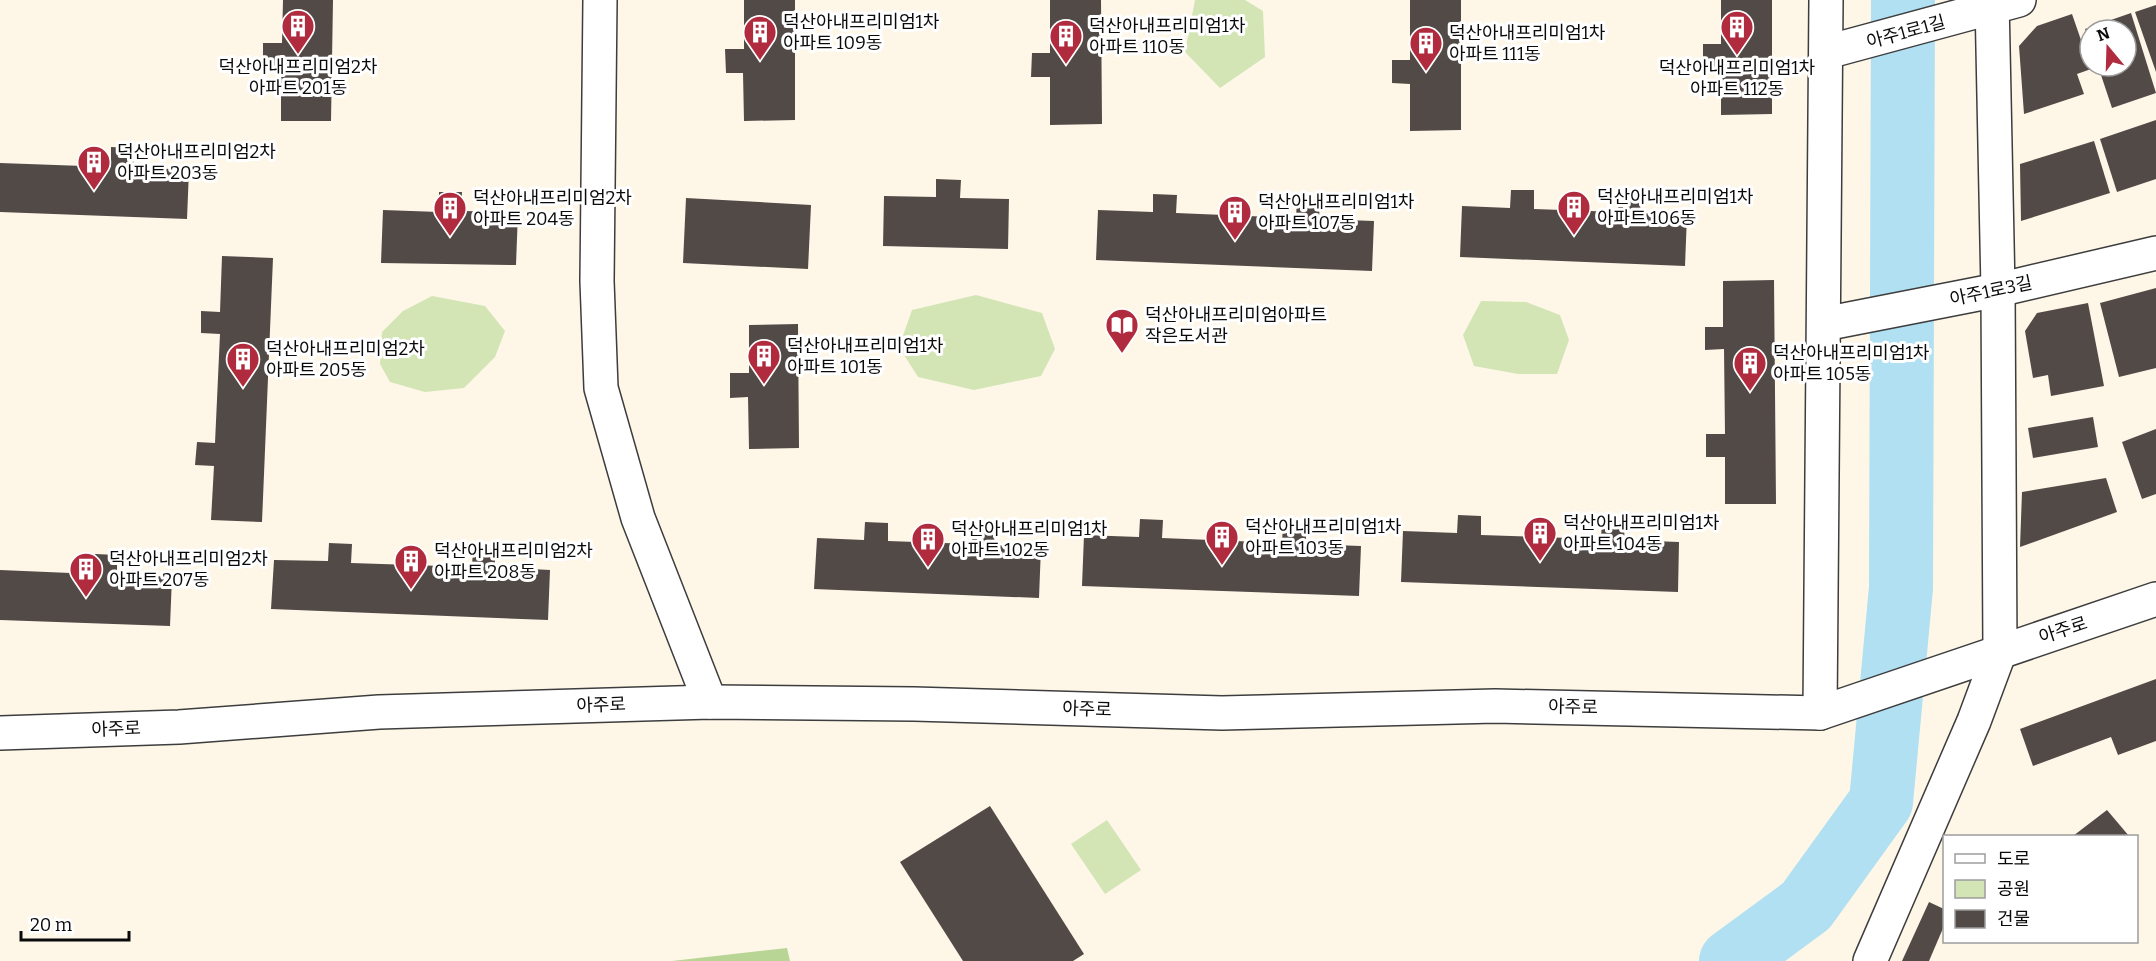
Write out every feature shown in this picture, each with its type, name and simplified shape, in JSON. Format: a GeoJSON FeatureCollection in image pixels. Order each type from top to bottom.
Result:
{"type":"FeatureCollection","features":[{"type":"Feature","properties":{"kind":"street"},"geometry":{"type":"LineString","coordinates":[[600,0],[597,281],[601,388],[638,518],[710,702]]}},
{"type":"Feature","properties":{"kind":"street"},"geometry":{"type":"LineString","coordinates":[[1820,713],[1826,0]]}},
{"type":"Feature","properties":{"kind":"street"},"geometry":{"type":"LineString","coordinates":[[1870,961],[1974,721],[2000,651],[1998,290],[2001,3]]}},
{"type":"Feature","properties":{"kind":"street","name":"아주1로1길"},"geometry":{"type":"LineString","coordinates":[[1827,52],[2001,3]]}},
{"type":"Feature","properties":{"kind":"street","name":"아주1로3길"},"geometry":{"type":"LineString","coordinates":[[1824,324],[1998,290],[2156,252]]}},
{"type":"Feature","properties":{"kind":"street","name":"아주로"},"geometry":{"type":"LineString","coordinates":[[0,733],[179,727],[379,712],[710,702],[915,704],[1222,713],[1495,706],[1820,713],[2156,599]]}},
{"type":"Feature","properties":{"kind":"green space"},"geometry":{"type":"Polygon","coordinates":[[[1195,0],[1245,0],[1263,11],[1265,57],[1220,88],[1185,52],[1195,0]]]}},
{"type":"Feature","properties":{"kind":"green space"},"geometry":{"type":"Polygon","coordinates":[[[976,295],[1042,313],[1055,349],[1041,376],[974,390],[918,377],[899,347],[912,310],[976,295]]]}},
{"type":"Feature","properties":{"kind":"green space"},"geometry":{"type":"Polygon","coordinates":[[[432,296],[485,306],[505,331],[495,357],[464,388],[425,392],[390,382],[380,364],[382,332],[403,311],[432,296]]]}},
{"type":"Feature","properties":{"kind":"green space"},"geometry":{"type":"Polygon","coordinates":[[[1481,301],[1526,302],[1560,315],[1569,340],[1557,374],[1518,374],[1474,366],[1463,335],[1481,301]]]}},
{"type":"Feature","properties":{"kind":"green space"},"geometry":{"type":"Polygon","coordinates":[[[1107,820],[1141,870],[1105,894],[1071,844],[1107,820]]]}},
{"type":"Feature","properties":{"kind":"green space"},"geometry":{"type":"Polygon","coordinates":[[[787,948],[790,961],[672,961],[787,948]]]}},
{"type":"Feature","properties":{"kind":"building","name":"덕산아내프리미엄2차 아파트 201동"},"geometry":{"type":"Polygon","coordinates":[[[283,0],[333,0],[331,121],[281,121],[281,66],[263,66],[263,43],[282,43],[283,0]]]}},
{"type":"Feature","properties":{"kind":"building","name":"덕산아내프리미엄1차 아파트 109동"},"geometry":{"type":"Polygon","coordinates":[[[744,0],[795,0],[795,120],[744,121],[743,73],[726,73],[725,49],[744,49],[744,0]]]}},
{"type":"Feature","properties":{"kind":"building","name":"덕산아내프리미엄1차 아파트 110동"},"geometry":{"type":"Polygon","coordinates":[[[1050,0],[1101,0],[1102,124],[1050,125],[1050,77],[1031,77],[1032,53],[1050,53],[1050,0]]]}},
{"type":"Feature","properties":{"kind":"building","name":"덕산아내프리미엄1차 아파트 111동"},"geometry":{"type":"Polygon","coordinates":[[[1410,0],[1461,0],[1461,130],[1410,131],[1410,84],[1392,83],[1392,60],[1410,60],[1410,0]]]}},
{"type":"Feature","properties":{"kind":"building","name":"덕산아내프리미엄1차 아파트 112동"},"geometry":{"type":"Polygon","coordinates":[[[1721,0],[1772,0],[1772,114],[1721,115],[1721,67],[1703,67],[1703,44],[1721,44],[1721,0]]]}},
{"type":"Feature","properties":{"kind":"building"},"geometry":{"type":"Polygon","coordinates":[[[2156,5],[2156,72],[2138,18],[2135,12],[2156,5]]]}},
{"type":"Feature","properties":{"kind":"building"},"geometry":{"type":"Polygon","coordinates":[[[2131,13],[2133,18],[2117,18],[2131,13]]]}},
{"type":"Feature","properties":{"kind":"building"},"geometry":{"type":"Polygon","coordinates":[[[2072,14],[2078,31],[2077,74],[2084,94],[2024,114],[2019,46],[2037,26],[2072,14]]]}},
{"type":"Feature","properties":{"kind":"building"},"geometry":{"type":"Polygon","coordinates":[[[2138,35],[2156,93],[2112,108],[2102,78],[2138,78],[2138,35]]]}},
{"type":"Feature","properties":{"kind":"building"},"geometry":{"type":"Polygon","coordinates":[[[2156,120],[2156,179],[2117,192],[2100,139],[2156,120]]]}},
{"type":"Feature","properties":{"kind":"building"},"geometry":{"type":"Polygon","coordinates":[[[2094,141],[2110,193],[2021,221],[2020,164],[2094,141]]]}},
{"type":"Feature","properties":{"kind":"building","name":"덕산아내프리미엄2차 아파트 203동"},"geometry":{"type":"Polygon","coordinates":[[[111,147],[134,148],[133,167],[189,170],[187,219],[0,212],[0,163],[111,167],[111,147]]]}},
{"type":"Feature","properties":{"kind":"building"},"geometry":{"type":"Polygon","coordinates":[[[936,179],[961,180],[960,198],[1009,199],[1008,249],[883,246],[884,196],[936,197],[936,179]]]}},
{"type":"Feature","properties":{"kind":"building","name":"덕산아내프리미엄1차 아파트 106동"},"geometry":{"type":"Polygon","coordinates":[[[1511,190],[1534,190],[1534,209],[1618,212],[1619,193],[1641,194],[1640,213],[1687,215],[1685,266],[1460,257],[1462,206],[1510,208],[1511,190]]]}},
{"type":"Feature","properties":{"kind":"building","name":"덕산아내프리미엄2차 아파트 204동"},"geometry":{"type":"Polygon","coordinates":[[[439,192],[462,192],[461,211],[518,212],[516,265],[381,263],[383,210],[439,212],[439,192]]]}},
{"type":"Feature","properties":{"kind":"building","name":"덕산아내프리미엄1차 아파트 107동"},"geometry":{"type":"Polygon","coordinates":[[[1153,194],[1177,195],[1176,213],[1296,218],[1297,199],[1320,200],[1319,219],[1374,221],[1372,271],[1096,260],[1098,210],[1153,212],[1153,194]]]}},
{"type":"Feature","properties":{"kind":"building"},"geometry":{"type":"Polygon","coordinates":[[[686,198],[811,205],[808,269],[683,263],[686,198]]]}},
{"type":"Feature","properties":{"kind":"building","name":"덕산아내프리미엄2차 아파트 205동"},"geometry":{"type":"Polygon","coordinates":[[[222,256],[273,258],[262,522],[211,520],[214,466],[195,465],[197,442],[215,443],[220,334],[201,333],[201,311],[220,312],[222,256]]]}},
{"type":"Feature","properties":{"kind":"building","name":"덕산아내프리미엄1차 아파트 105동"},"geometry":{"type":"Polygon","coordinates":[[[1774,280],[1776,504],[1725,504],[1725,457],[1706,457],[1706,434],[1725,434],[1724,349],[1705,350],[1705,327],[1723,327],[1723,281],[1774,280]]]}},
{"type":"Feature","properties":{"kind":"building"},"geometry":{"type":"Polygon","coordinates":[[[2156,288],[2156,368],[2119,377],[2100,303],[2156,288]]]}},
{"type":"Feature","properties":{"kind":"building"},"geometry":{"type":"Polygon","coordinates":[[[2088,303],[2104,386],[2051,396],[2048,375],[2033,378],[2025,331],[2037,313],[2088,303]]]}},
{"type":"Feature","properties":{"kind":"building","name":"덕산아내프리미엄1차 아파트 101동"},"geometry":{"type":"Polygon","coordinates":[[[798,324],[799,448],[749,449],[748,397],[730,398],[730,373],[749,373],[749,325],[798,324]]]}},
{"type":"Feature","properties":{"kind":"building"},"geometry":{"type":"Polygon","coordinates":[[[2093,417],[2098,447],[2033,458],[2028,428],[2093,417]]]}},
{"type":"Feature","properties":{"kind":"building"},"geometry":{"type":"Polygon","coordinates":[[[2156,429],[2156,494],[2142,499],[2122,442],[2156,429]]]}},
{"type":"Feature","properties":{"kind":"building"},"geometry":{"type":"Polygon","coordinates":[[[2106,478],[2117,512],[2020,547],[2022,492],[2106,478]]]}},
{"type":"Feature","properties":{"kind":"building","name":"덕산아내프리미엄1차 아파트 104동"},"geometry":{"type":"Polygon","coordinates":[[[1458,515],[1481,516],[1481,535],[1601,539],[1602,520],[1625,521],[1624,540],[1679,542],[1678,592],[1401,582],[1403,531],[1457,533],[1458,515]]]}},
{"type":"Feature","properties":{"kind":"building","name":"덕산아내프리미엄1차 아파트 103동"},"geometry":{"type":"Polygon","coordinates":[[[1140,519],[1163,520],[1162,538],[1282,543],[1283,524],[1306,525],[1306,544],[1361,546],[1359,596],[1082,586],[1084,535],[1139,537],[1140,519]]]}},
{"type":"Feature","properties":{"kind":"building","name":"덕산아내프리미엄1차 아파트 102동"},"geometry":{"type":"Polygon","coordinates":[[[865,522],[888,523],[888,541],[972,544],[973,526],[995,526],[994,545],[1041,547],[1039,598],[814,589],[817,538],[864,540],[865,522]]]}},
{"type":"Feature","properties":{"kind":"building","name":"덕산아내프리미엄2차 아파트 208동"},"geometry":{"type":"Polygon","coordinates":[[[329,543],[352,544],[351,563],[472,567],[473,548],[495,549],[495,567],[550,570],[548,620],[271,609],[274,560],[328,561],[329,543]]]}},
{"type":"Feature","properties":{"kind":"building","name":"덕산아내프리미엄2차 아파트 207동"},"geometry":{"type":"Polygon","coordinates":[[[95,554],[117,555],[117,574],[172,577],[170,626],[0,620],[0,570],[94,574],[95,554]]]}},
{"type":"Feature","properties":{"kind":"building"},"geometry":{"type":"Polygon","coordinates":[[[2156,679],[2156,741],[2118,755],[2111,737],[2033,766],[2020,729],[2156,679]]]}},
{"type":"Feature","properties":{"kind":"building"},"geometry":{"type":"Polygon","coordinates":[[[990,806],[1084,954],[1073,961],[963,961],[900,862],[990,806]]]}},
{"type":"Feature","properties":{"kind":"building"},"geometry":{"type":"Polygon","coordinates":[[[2107,810],[2128,835],[2074,835],[2107,810]]]}},
{"type":"Feature","properties":{"kind":"building"},"geometry":{"type":"Polygon","coordinates":[[[1929,902],[1943,909],[1943,928],[1929,961],[1902,961],[1929,902]]]}},
{"type":"Feature","properties":{"kind":"waterway"},"geometry":{"type":"LineString","coordinates":[[1731,961],[1806,906],[1881,802],[1901,588],[1903,0]]}},
{"type":"Feature","properties":{"kind":"place","name":"덕산아내프리미엄2차 아파트 201동"},"geometry":{"type":"Point","coordinates":[298,55]}},
{"type":"Feature","properties":{"kind":"place","name":"덕산아내프리미엄1차 아파트 112동"},"geometry":{"type":"Point","coordinates":[1737,56]}},
{"type":"Feature","properties":{"kind":"place","name":"덕산아내프리미엄1차 아파트 109동"},"geometry":{"type":"Point","coordinates":[760,61]}},
{"type":"Feature","properties":{"kind":"place","name":"덕산아내프리미엄1차 아파트 110동"},"geometry":{"type":"Point","coordinates":[1066,65]}},
{"type":"Feature","properties":{"kind":"place","name":"덕산아내프리미엄1차 아파트 111동"},"geometry":{"type":"Point","coordinates":[1426,72]}},
{"type":"Feature","properties":{"kind":"place","name":"덕산아내프리미엄2차 아파트 203동"},"geometry":{"type":"Point","coordinates":[94,191]}},
{"type":"Feature","properties":{"kind":"place","name":"덕산아내프리미엄1차 아파트 106동"},"geometry":{"type":"Point","coordinates":[1574,236]}},
{"type":"Feature","properties":{"kind":"place","name":"덕산아내프리미엄2차 아파트 204동"},"geometry":{"type":"Point","coordinates":[450,237]}},
{"type":"Feature","properties":{"kind":"place","name":"덕산아내프리미엄1차 아파트 107동"},"geometry":{"type":"Point","coordinates":[1235,241]}},
{"type":"Feature","properties":{"kind":"place","name":"덕산아내프리미엄아파트 작은도서관"},"geometry":{"type":"Point","coordinates":[1122,354]}},
{"type":"Feature","properties":{"kind":"place","name":"덕산아내프리미엄1차 아파트 101동"},"geometry":{"type":"Point","coordinates":[764,385]}},
{"type":"Feature","properties":{"kind":"place","name":"덕산아내프리미엄2차 아파트 205동"},"geometry":{"type":"Point","coordinates":[243,388]}},
{"type":"Feature","properties":{"kind":"place","name":"덕산아내프리미엄1차 아파트 105동"},"geometry":{"type":"Point","coordinates":[1750,392]}},
{"type":"Feature","properties":{"kind":"place","name":"덕산아내프리미엄1차 아파트 104동"},"geometry":{"type":"Point","coordinates":[1540,562]}},
{"type":"Feature","properties":{"kind":"place","name":"덕산아내프리미엄1차 아파트 103동"},"geometry":{"type":"Point","coordinates":[1222,566]}},
{"type":"Feature","properties":{"kind":"place","name":"덕산아내프리미엄1차 아파트 102동"},"geometry":{"type":"Point","coordinates":[928,568]}},
{"type":"Feature","properties":{"kind":"place","name":"덕산아내프리미엄2차 아파트 208동"},"geometry":{"type":"Point","coordinates":[411,590]}},
{"type":"Feature","properties":{"kind":"place","name":"덕산아내프리미엄2차 아파트 207동"},"geometry":{"type":"Point","coordinates":[86,598]}}]}
